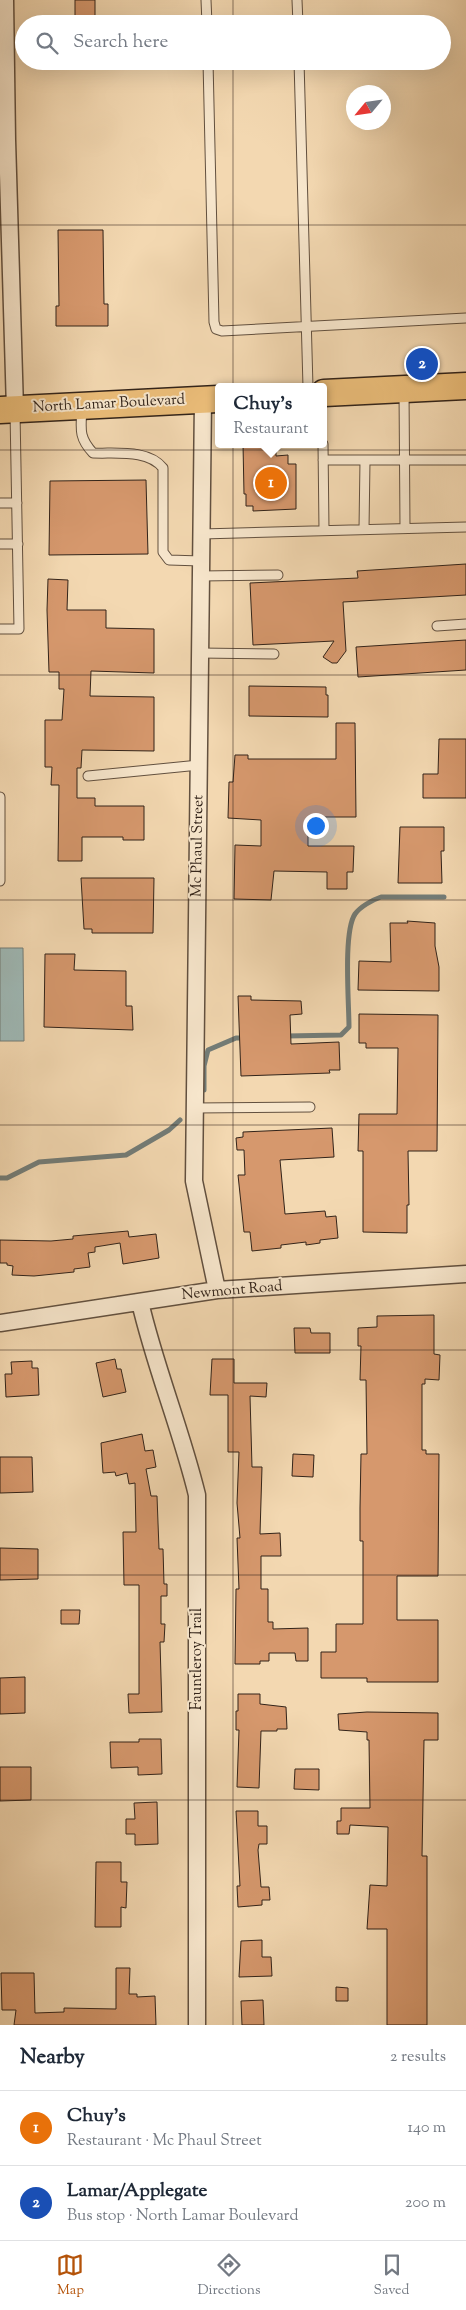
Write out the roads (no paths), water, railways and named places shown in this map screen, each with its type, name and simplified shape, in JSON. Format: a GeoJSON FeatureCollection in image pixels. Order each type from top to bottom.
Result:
{"type":"FeatureCollection","features":[{"type":"Feature","properties":{"kind":"main road"},"geometry":{"type":"LineString","coordinates":[[327,393],[466,386]]}},
{"type":"Feature","properties":{"kind":"main road","name":"North Lamar Boulevard"},"geometry":{"type":"LineString","coordinates":[[8,409],[211,399]]}},
{"type":"Feature","properties":{"kind":"street"},"geometry":{"type":"LineString","coordinates":[[5,0],[3,140],[8,409]]}},
{"type":"Feature","properties":{"kind":"street","name":"Mc Phaul Street"},"geometry":{"type":"LineString","coordinates":[[211,399],[201,569],[194,1180],[217,1290]]}},
{"type":"Feature","properties":{"kind":"street","name":"Newmont Road"},"geometry":{"type":"LineString","coordinates":[[0,1322],[217,1290],[466,1274]]}},
{"type":"Feature","properties":{"kind":"street","name":"Fauntleroy Trail"},"geometry":{"type":"LineString","coordinates":[[140,1302],[147,1334],[185,1447],[197,1495],[197,2025]]}},
{"type":"Feature","properties":{"kind":"lane"},"geometry":{"type":"LineString","coordinates":[[206,0],[207,15]]}},
{"type":"Feature","properties":{"kind":"lane"},"geometry":{"type":"LineString","coordinates":[[297,0],[298,15]]}},
{"type":"Feature","properties":{"kind":"lane"},"geometry":{"type":"LineString","coordinates":[[208,70],[214,322],[216,329],[222,331],[466,318]]}},
{"type":"Feature","properties":{"kind":"lane"},"geometry":{"type":"LineString","coordinates":[[299,70],[308,383]]}},
{"type":"Feature","properties":{"kind":"lane"},"geometry":{"type":"LineString","coordinates":[[404,389],[405,527]]}},
{"type":"Feature","properties":{"kind":"lane"},"geometry":{"type":"LineString","coordinates":[[82,406],[81,435],[85,444],[94,453],[145,455],[157,461],[163,468],[163,552],[169,560],[201,569],[278,575]]}},
{"type":"Feature","properties":{"kind":"lane"},"geometry":{"type":"LineString","coordinates":[[0,629],[19,629],[17,503],[8,409]]}},
{"type":"Feature","properties":{"kind":"lane"},"geometry":{"type":"LineString","coordinates":[[322,448],[324,530]]}},
{"type":"Feature","properties":{"kind":"lane"},"geometry":{"type":"LineString","coordinates":[[323,460],[466,460]]}},
{"type":"Feature","properties":{"kind":"lane"},"geometry":{"type":"LineString","coordinates":[[364,529],[365,461]]}},
{"type":"Feature","properties":{"kind":"lane"},"geometry":{"type":"LineString","coordinates":[[0,503],[17,503]]}},
{"type":"Feature","properties":{"kind":"lane"},"geometry":{"type":"LineString","coordinates":[[202,534],[405,527],[466,527]]}},
{"type":"Feature","properties":{"kind":"lane"},"geometry":{"type":"LineString","coordinates":[[0,544],[18,544]]}},
{"type":"Feature","properties":{"kind":"lane"},"geometry":{"type":"LineString","coordinates":[[437,626],[466,624]]}},
{"type":"Feature","properties":{"kind":"lane"},"geometry":{"type":"LineString","coordinates":[[200,653],[274,654]]}},
{"type":"Feature","properties":{"kind":"lane"},"geometry":{"type":"LineString","coordinates":[[88,776],[199,765]]}},
{"type":"Feature","properties":{"kind":"lane"},"geometry":{"type":"LineString","coordinates":[[0,797],[0,881]]}},
{"type":"Feature","properties":{"kind":"lane"},"geometry":{"type":"LineString","coordinates":[[195,1108],[310,1107]]}},
{"type":"Feature","properties":{"kind":"water"},"geometry":{"type":"Polygon","coordinates":[[[0,948],[23,948],[24,1041],[0,1041],[0,948]]]}},
{"type":"Feature","properties":{"kind":"waterway"},"geometry":{"type":"LineString","coordinates":[[286,1036],[341,1035],[349,1027],[349,936],[351,923],[355,914],[360,909],[381,897],[444,897]]}},
{"type":"Feature","properties":{"kind":"waterway"},"geometry":{"type":"LineString","coordinates":[[204,1090],[204,1066],[208,1050],[236,1038],[245,1038]]}},
{"type":"Feature","properties":{"kind":"waterway"},"geometry":{"type":"LineString","coordinates":[[0,1178],[7,1178],[39,1162],[126,1155],[169,1130],[180,1120]]}},
{"type":"Feature","properties":{"kind":"place","name":"Lamar/Applegate"},"geometry":{"type":"Point","coordinates":[422,364]}},
{"type":"Feature","properties":{"kind":"place","name":"Chuy's"},"geometry":{"type":"Point","coordinates":[271,483]}}]}
